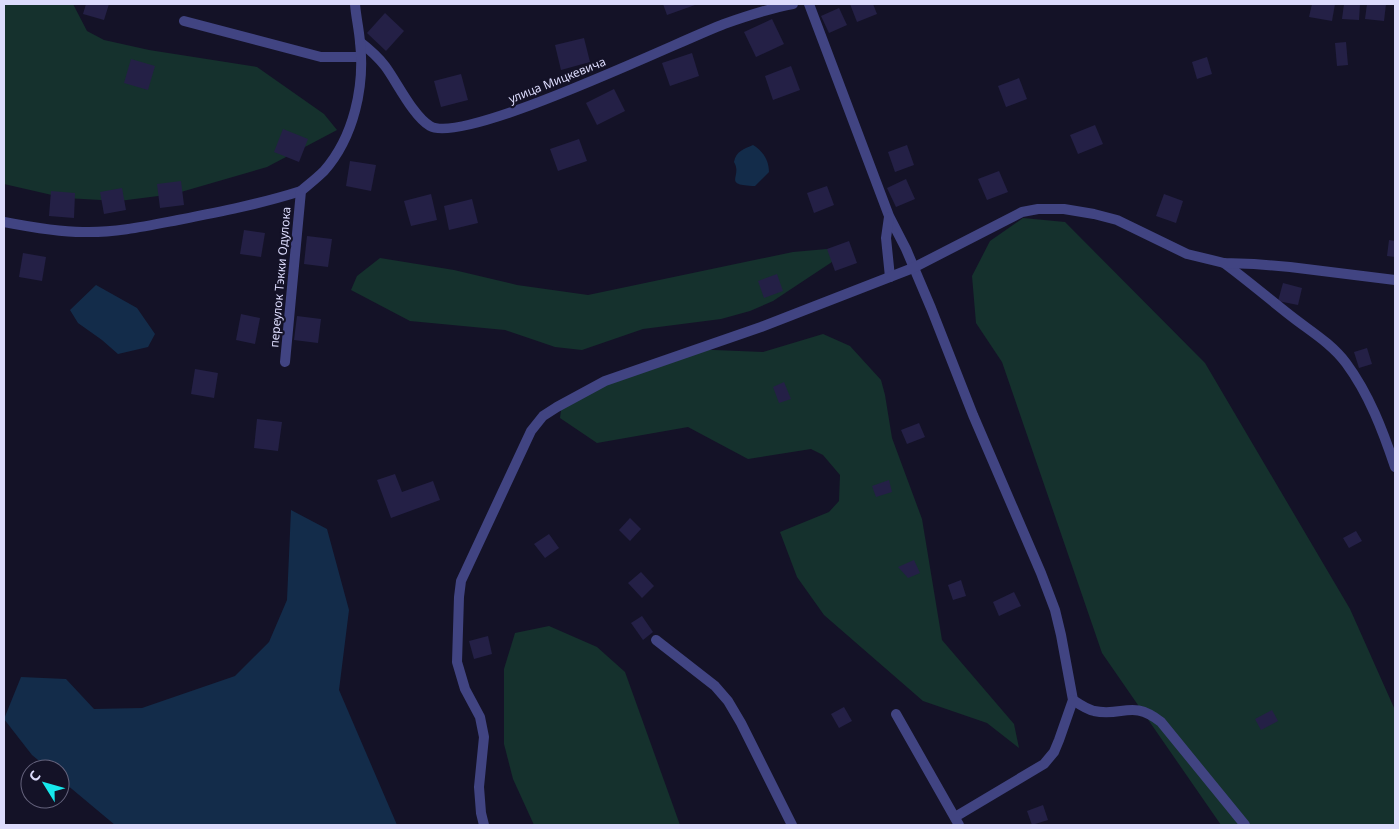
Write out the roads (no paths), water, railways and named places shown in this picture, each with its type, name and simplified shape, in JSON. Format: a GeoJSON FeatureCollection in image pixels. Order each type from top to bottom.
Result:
{"type":"FeatureCollection","features":[{"type":"Feature","properties":{"kind":"street","name":"переулок Тэкки Одулока"},"geometry":{"type":"LineString","coordinates":[[285,362],[301,191],[324,170],[342,144],[352,121],[361,80],[356,4]]}},
{"type":"Feature","properties":{"kind":"street","name":"улица Мицкевича"},"geometry":{"type":"LineString","coordinates":[[360,42],[384,64],[420,118],[431,127],[446,130],[499,116],[553,97],[724,24],[777,7],[793,4]]}},
{"type":"Feature","properties":{"kind":"street"},"geometry":{"type":"LineString","coordinates":[[809,4],[889,216],[914,268],[973,415],[1041,573],[1055,610],[1073,700],[1054,752],[1044,764],[957,821],[896,714]]}},
{"type":"Feature","properties":{"kind":"street"},"geometry":{"type":"LineString","coordinates":[[184,20],[321,57],[360,57]]}},
{"type":"Feature","properties":{"kind":"street"},"geometry":{"type":"LineString","coordinates":[[4,222],[82,232],[106,232],[206,215],[272,200],[301,191]]}},
{"type":"Feature","properties":{"kind":"street"},"geometry":{"type":"LineString","coordinates":[[484,825],[479,787],[484,737],[480,718],[465,689],[457,662],[461,581],[531,431],[543,416],[557,406],[605,381],[761,327],[914,268],[1022,212],[1038,209],[1071,210],[1117,220],[1187,254],[1224,263],[1290,267],[1395,280]]}},
{"type":"Feature","properties":{"kind":"street"},"geometry":{"type":"LineString","coordinates":[[889,216],[886,238],[890,277]]}},
{"type":"Feature","properties":{"kind":"street"},"geometry":{"type":"LineString","coordinates":[[1224,263],[1326,341],[1346,363],[1370,402],[1386,438],[1395,467]]}},
{"type":"Feature","properties":{"kind":"street"},"geometry":{"type":"LineString","coordinates":[[656,640],[715,686],[728,701],[792,825]]}},
{"type":"Feature","properties":{"kind":"street"},"geometry":{"type":"LineString","coordinates":[[1073,700],[1083,707],[1094,711],[1137,709],[1150,713],[1161,722],[1245,825]]}},
{"type":"Feature","properties":{"kind":"water"},"geometry":{"type":"Polygon","coordinates":[[[753,145],[764,156],[768,163],[769,172],[755,186],[739,184],[735,179],[735,158],[741,151],[753,145]]]}},
{"type":"Feature","properties":{"kind":"water"},"geometry":{"type":"Polygon","coordinates":[[[96,285],[137,308],[155,334],[148,347],[118,354],[78,323],[70,310],[96,285]]]}},
{"type":"Feature","properties":{"kind":"water"},"geometry":{"type":"Polygon","coordinates":[[[291,510],[327,529],[349,610],[339,690],[397,825],[115,825],[70,787],[70,759],[37,759],[4,719],[21,677],[66,679],[94,709],[142,708],[235,676],[269,642],[287,600],[291,510]]]}}]}
